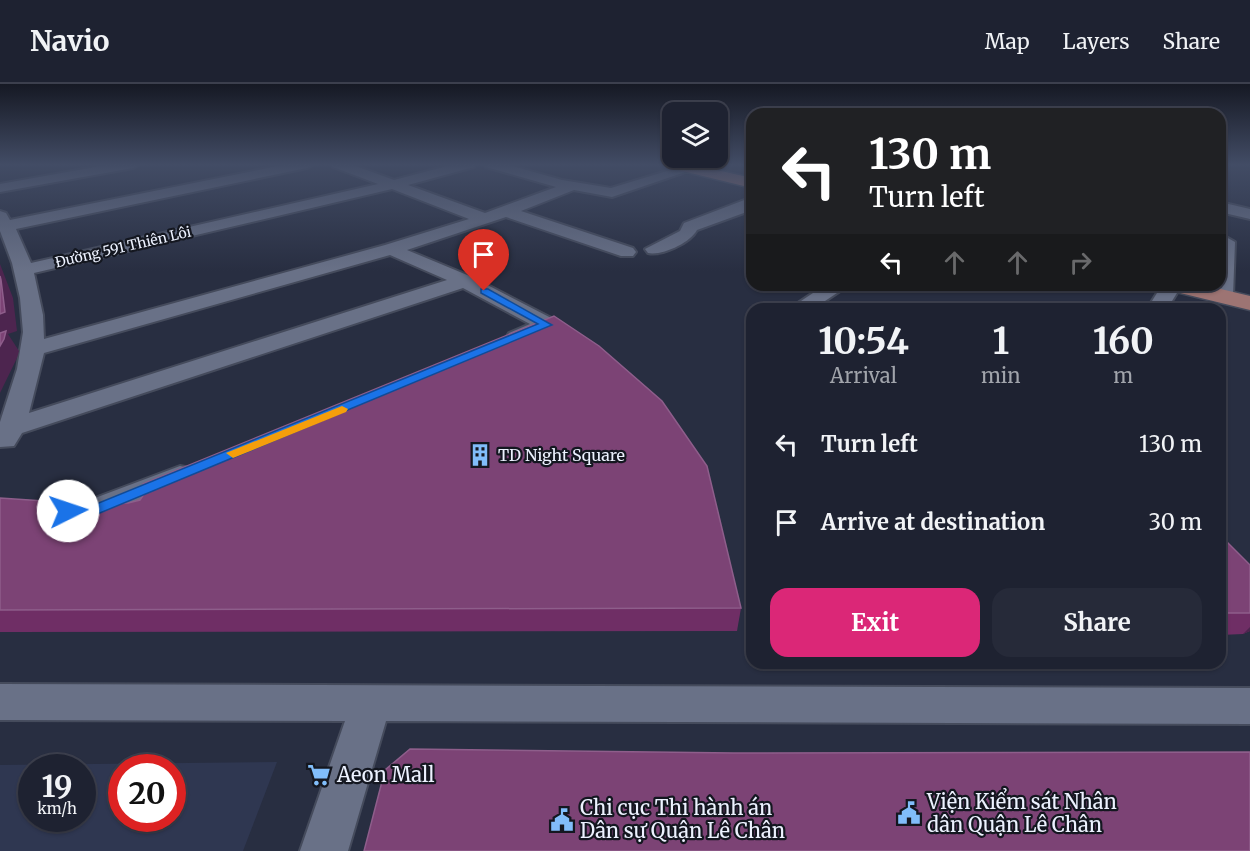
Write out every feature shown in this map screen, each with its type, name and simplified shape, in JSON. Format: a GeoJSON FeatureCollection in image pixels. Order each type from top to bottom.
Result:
{"type":"FeatureCollection","features":[{"type":"Feature","properties":{"kind":"main road"},"geometry":{"type":"LineString","coordinates":[[1201,291],[1250,303]]}},
{"type":"Feature","properties":{"kind":"street"},"geometry":{"type":"LineString","coordinates":[[4,436],[32,307],[23,270],[3,221],[116,200]]}},
{"type":"Feature","properties":{"kind":"street","name":"Đường 591 Thiên Lôi"},"geometry":{"type":"LineString","coordinates":[[23,270],[328,200]]}},
{"type":"Feature","properties":{"kind":"street"},"geometry":{"type":"LineString","coordinates":[[432,200],[485,219]]}},
{"type":"Feature","properties":{"kind":"street"},"geometry":{"type":"LineString","coordinates":[[25,344],[391,249],[539,200]]}},
{"type":"Feature","properties":{"kind":"street"},"geometry":{"type":"LineString","coordinates":[[658,243],[746,204]]}},
{"type":"Feature","properties":{"kind":"street"},"geometry":{"type":"LineString","coordinates":[[1226,208],[1250,214]]}},
{"type":"Feature","properties":{"kind":"street"},"geometry":{"type":"LineString","coordinates":[[505,211],[627,252]]}},
{"type":"Feature","properties":{"kind":"street"},"geometry":{"type":"LineString","coordinates":[[717,235],[746,220]]}},
{"type":"Feature","properties":{"kind":"street"},"geometry":{"type":"LineString","coordinates":[[670,258],[699,244]]}},
{"type":"Feature","properties":{"kind":"street"},"geometry":{"type":"LineString","coordinates":[[391,249],[465,282],[547,325],[493,347]]}},
{"type":"Feature","properties":{"kind":"street"},"geometry":{"type":"LineString","coordinates":[[4,436],[465,282]]}},
{"type":"Feature","properties":{"kind":"street"},"geometry":{"type":"LineString","coordinates":[[809,303],[828,291]]}},
{"type":"Feature","properties":{"kind":"street"},"geometry":{"type":"LineString","coordinates":[[1223,291],[1223,296]]}},
{"type":"Feature","properties":{"kind":"street"},"geometry":{"type":"LineString","coordinates":[[142,512],[79,511],[199,467]]}},
{"type":"Feature","properties":{"kind":"street"},"geometry":{"type":"LineString","coordinates":[[0,702],[1250,706]]}},
{"type":"Feature","properties":{"kind":"street"},"geometry":{"type":"LineString","coordinates":[[324,851],[371,703]]}},
{"type":"Feature","properties":{"kind":"shaded area"},"geometry":{"type":"Polygon","coordinates":[[[277,762],[243,851],[0,851],[0,765],[18,765],[18,832],[96,832],[96,764],[108,764],[108,832],[186,832],[186,763],[277,762]]]}},
{"type":"Feature","properties":{"kind":"building"},"geometry":{"type":"Polygon","coordinates":[[[0,276],[5,312],[0,314],[0,276]]]}},
{"type":"Feature","properties":{"kind":"building","name":"TD Night Square"},"geometry":{"type":"Polygon","coordinates":[[[554,316],[599,346],[662,401],[707,466],[741,608],[0,610],[0,498],[74,503],[128,503],[140,500],[146,491],[143,484],[554,316]]]}},
{"type":"Feature","properties":{"kind":"building"},"geometry":{"type":"Polygon","coordinates":[[[6,331],[4,339],[0,346],[0,333],[6,331]]]}},
{"type":"Feature","properties":{"kind":"building"},"geometry":{"type":"Polygon","coordinates":[[[1226,541],[1250,565],[1250,613],[1226,613],[1226,541]]]}},
{"type":"Feature","properties":{"kind":"building"},"geometry":{"type":"Polygon","coordinates":[[[410,749],[734,753],[1250,752],[1250,851],[364,851],[385,770],[410,749]]]}},
{"type":"Feature","properties":{"kind":"slow traffic"},"geometry":{"type":"LineString","coordinates":[[233,453],[342,409]]}},
{"type":"Feature","properties":{"kind":"place","name":"TD Night Square"},"geometry":{"type":"Point","coordinates":[480,455]}},
{"type":"Feature","properties":{"kind":"place","name":"Aeon Mall"},"geometry":{"type":"Point","coordinates":[319,775]}},
{"type":"Feature","properties":{"kind":"place","name":"Viện Kiểm sát Nhân dân Quận Lê Chân"},"geometry":{"type":"Point","coordinates":[909,813]}},
{"type":"Feature","properties":{"kind":"place","name":"Chi cục Thi hành án Dân sự Quận Lê Chân"},"geometry":{"type":"Point","coordinates":[562,820]}},
{"type":"Feature","properties":{"kind":"route"},"geometry":{"type":"LineString","coordinates":[[68,511],[90,512],[547,325],[484,291]]}}]}
